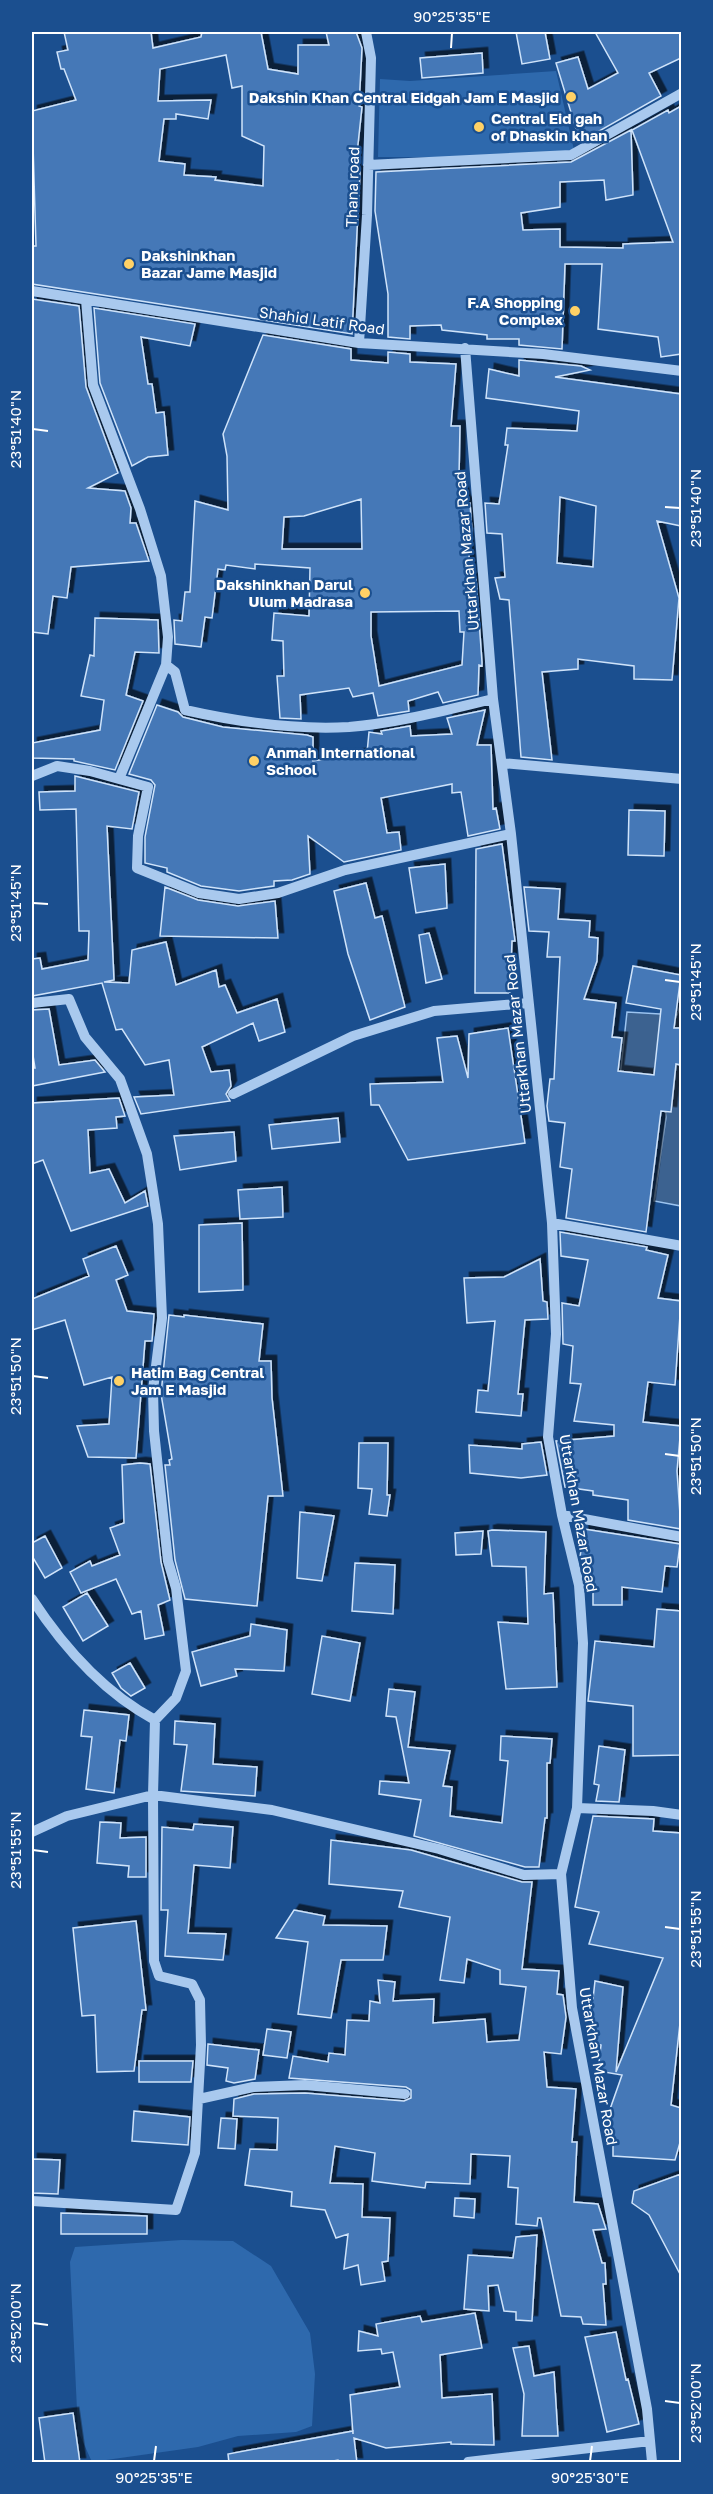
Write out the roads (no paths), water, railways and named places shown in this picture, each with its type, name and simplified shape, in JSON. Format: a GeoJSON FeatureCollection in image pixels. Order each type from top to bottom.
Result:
{"type":"FeatureCollection","features":[{"type":"Feature","properties":{"kind":"street","name":"Thana road"},"geometry":{"type":"LineString","coordinates":[[359,344],[371,58],[366,32]]}},
{"type":"Feature","properties":{"kind":"street"},"geometry":{"type":"LineString","coordinates":[[368,165],[571,155],[681,93]]}},
{"type":"Feature","properties":{"kind":"street","name":"Shahid Latif Road"},"geometry":{"type":"LineString","coordinates":[[32,291],[359,344],[543,354],[681,370]]}},
{"type":"Feature","properties":{"kind":"street"},"geometry":{"type":"LineString","coordinates":[[86,300],[93,385],[140,509],[160,576],[168,637],[166,665],[119,779]]}},
{"type":"Feature","properties":{"kind":"street","name":"Uttarkhan Mazar Road"},"geometry":{"type":"LineString","coordinates":[[465,348],[494,699],[511,834],[552,1223],[556,1334],[548,1437],[562,1515],[579,1585],[583,1644],[577,1808],[561,1874],[572,2008],[647,2409],[652,2463]]}},
{"type":"Feature","properties":{"kind":"street"},"geometry":{"type":"LineString","coordinates":[[166,665],[175,672],[185,710],[233,721],[349,727],[407,718],[494,699]]}},
{"type":"Feature","properties":{"kind":"street"},"geometry":{"type":"LineString","coordinates":[[502,763],[681,779]]}},
{"type":"Feature","properties":{"kind":"street"},"geometry":{"type":"LineString","coordinates":[[32,776],[57,766],[148,787],[138,836],[137,868],[177,886],[239,899],[278,893],[345,870],[511,834]]}},
{"type":"Feature","properties":{"kind":"street"},"geometry":{"type":"LineString","coordinates":[[32,1003],[69,999],[85,1036],[120,1079],[147,1154],[158,1224],[162,1318],[153,1390],[154,1431],[168,1561],[176,1588],[186,1671],[176,1698],[156,1720],[153,1795],[154,1961],[159,1976],[192,1984],[200,2000],[199,2099],[195,2153],[176,2210],[32,2200]]}},
{"type":"Feature","properties":{"kind":"street"},"geometry":{"type":"LineString","coordinates":[[233,1094],[353,1036],[434,1011],[528,1003]]}},
{"type":"Feature","properties":{"kind":"street"},"geometry":{"type":"LineString","coordinates":[[552,1223],[681,1246]]}},
{"type":"Feature","properties":{"kind":"street"},"geometry":{"type":"LineString","coordinates":[[562,1515],[610,1522],[681,1537]]}},
{"type":"Feature","properties":{"kind":"street"},"geometry":{"type":"LineString","coordinates":[[32,1599],[56,1636],[105,1686],[134,1708],[156,1720]]}},
{"type":"Feature","properties":{"kind":"street"},"geometry":{"type":"LineString","coordinates":[[32,1832],[67,1816],[153,1795],[272,1810],[440,1849],[524,1875],[561,1874]]}},
{"type":"Feature","properties":{"kind":"street"},"geometry":{"type":"LineString","coordinates":[[577,1808],[653,1811],[681,1815]]}},
{"type":"Feature","properties":{"kind":"street"},"geometry":{"type":"LineString","coordinates":[[199,2099],[253,2087],[305,2085],[405,2094]]}},
{"type":"Feature","properties":{"kind":"street"},"geometry":{"type":"LineString","coordinates":[[468,2463],[650,2441]]}},
{"type":"Feature","properties":{"kind":"place","name":"Dakshin Khan Central Eidgah Jam E Masjid"},"geometry":{"type":"Point","coordinates":[571,97]}},
{"type":"Feature","properties":{"kind":"place","name":"Central Eid gah of Dhaskin khan"},"geometry":{"type":"Point","coordinates":[479,127]}},
{"type":"Feature","properties":{"kind":"place","name":"Dakshinkhan Bazar Jame Masjid"},"geometry":{"type":"Point","coordinates":[129,264]}},
{"type":"Feature","properties":{"kind":"place","name":"F.A Shopping Complex"},"geometry":{"type":"Point","coordinates":[575,311]}},
{"type":"Feature","properties":{"kind":"place","name":"Dakshinkhan Darul Ulum Madrasa"},"geometry":{"type":"Point","coordinates":[365,593]}},
{"type":"Feature","properties":{"kind":"place","name":"Anmah International School"},"geometry":{"type":"Point","coordinates":[254,761]}},
{"type":"Feature","properties":{"kind":"place","name":"Hatim Bag Central Jam E Masjid"},"geometry":{"type":"Point","coordinates":[119,1381]}}]}
